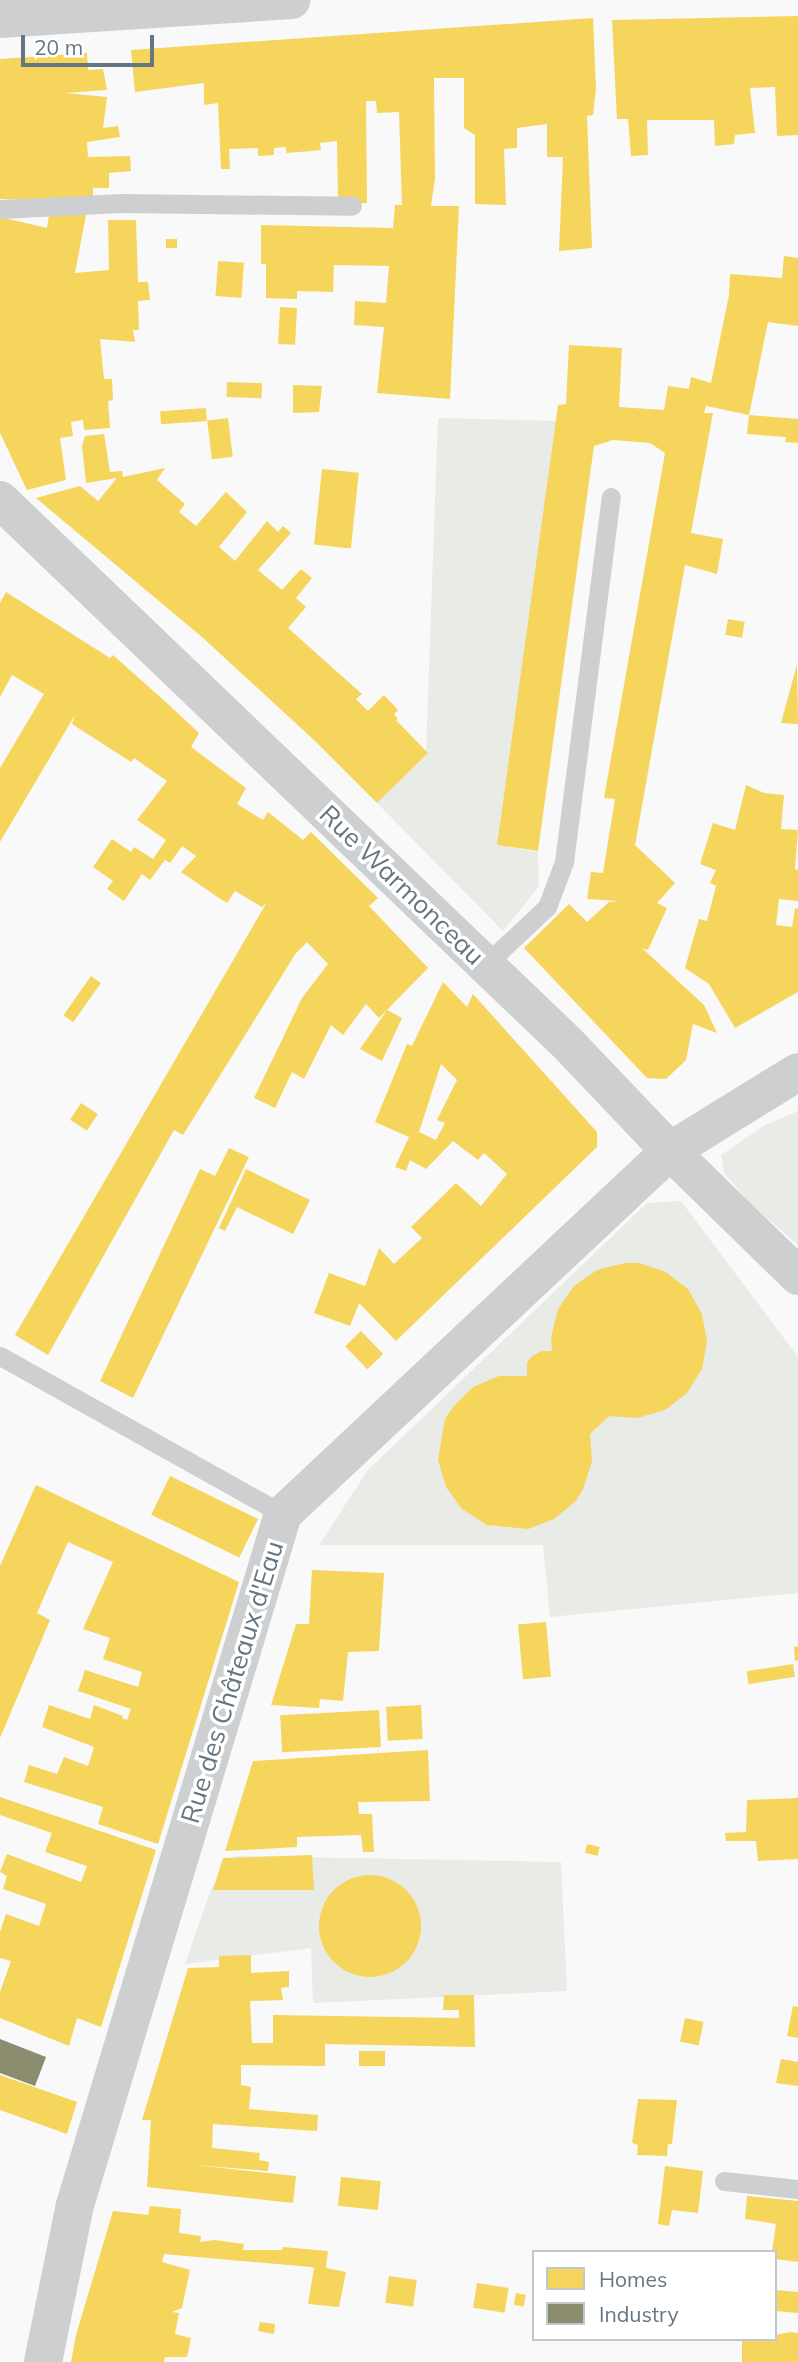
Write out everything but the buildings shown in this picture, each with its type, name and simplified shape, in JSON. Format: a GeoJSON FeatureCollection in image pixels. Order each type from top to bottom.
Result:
{"type":"FeatureCollection","features":[{"type":"Feature","properties":{"kind":"street"},"geometry":{"type":"LineString","coordinates":[[0,19],[291,0]]}},
{"type":"Feature","properties":{"kind":"street","name":"Rue Warmonceau"},"geometry":{"type":"LineString","coordinates":[[0,500],[568,1044],[670,1151],[798,1276]]}},
{"type":"Feature","properties":{"kind":"street","name":"Rue des Châteaux d'Eau"},"geometry":{"type":"LineString","coordinates":[[43,2362],[75,2205],[283,1514],[670,1151],[798,1072]]}},
{"type":"Feature","properties":{"kind":"lane"},"geometry":{"type":"LineString","coordinates":[[0,209],[121,203],[352,206]]}},
{"type":"Feature","properties":{"kind":"lane"},"geometry":{"type":"LineString","coordinates":[[485,965],[547,907],[564,862],[611,498]]}},
{"type":"Feature","properties":{"kind":"lane"},"geometry":{"type":"LineString","coordinates":[[0,1356],[283,1514]]}},
{"type":"Feature","properties":{"kind":"lane"},"geometry":{"type":"LineString","coordinates":[[724,2181],[798,2189]]}},
{"type":"Feature","properties":{"kind":"shaded area"},"geometry":{"type":"Polygon","coordinates":[[[438,418],[556,421],[497,845],[538,852],[539,886],[503,931],[377,803],[426,755],[438,418]]]}},
{"type":"Feature","properties":{"kind":"shaded area"},"geometry":{"type":"Polygon","coordinates":[[[798,1111],[798,1245],[750,1203],[724,1173],[721,1155],[765,1125],[798,1111]]]}},
{"type":"Feature","properties":{"kind":"shaded area"},"geometry":{"type":"Polygon","coordinates":[[[681,1201],[798,1357],[798,1593],[550,1617],[543,1545],[319,1545],[368,1470],[647,1203],[681,1201]]]}},
{"type":"Feature","properties":{"kind":"shaded area"},"geometry":{"type":"Polygon","coordinates":[[[234,1856],[561,1862],[567,1991],[313,2003],[311,1948],[185,1964],[211,1889],[234,1856]]]}}]}
